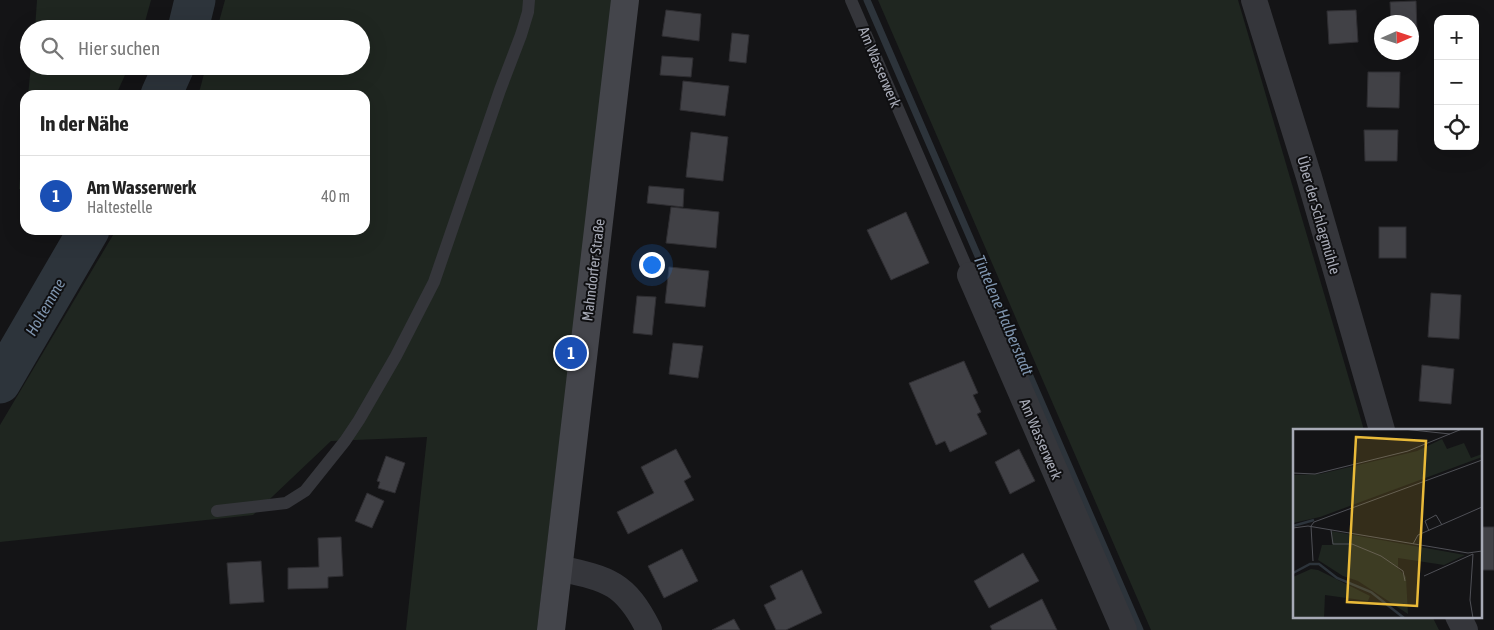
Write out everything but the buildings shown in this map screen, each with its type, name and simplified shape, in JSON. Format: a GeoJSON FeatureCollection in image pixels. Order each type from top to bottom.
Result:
{"type":"FeatureCollection","features":[{"type":"Feature","properties":{"kind":"street","name":"Mahndorfer Straße"},"geometry":{"type":"LineString","coordinates":[[551,630],[625,0]]}},
{"type":"Feature","properties":{"kind":"street","name":"Über der Schlagmühle"},"geometry":{"type":"LineString","coordinates":[[1254,0],[1309,177],[1382,429]]}},
{"type":"Feature","properties":{"kind":"street","name":"Am Wasserwerk"},"geometry":{"type":"LineString","coordinates":[[970,275],[1124,630]]}},
{"type":"Feature","properties":{"kind":"street"},"geometry":{"type":"LineString","coordinates":[[558,568],[598,577],[622,590],[639,609],[650,630]]}},
{"type":"Feature","properties":{"kind":"street"},"geometry":{"type":"LineString","coordinates":[[1459,618],[1465,630]]}},
{"type":"Feature","properties":{"kind":"lane"},"geometry":{"type":"LineString","coordinates":[[217,512],[286,503],[305,491],[345,441],[359,420],[396,356],[434,282],[500,90],[521,35],[528,12],[529,0]]}},
{"type":"Feature","properties":{"kind":"lane","name":"Am Wasserwerk"},"geometry":{"type":"LineString","coordinates":[[851,0],[970,275]]}},
{"type":"Feature","properties":{"kind":"shaded area"},"geometry":{"type":"Polygon","coordinates":[[[37,0],[151,0],[145,20],[36,20],[37,0]]]}},
{"type":"Feature","properties":{"kind":"shaded area"},"geometry":{"type":"Polygon","coordinates":[[[225,0],[613,0],[537,630],[406,630],[427,437],[331,441],[253,515],[0,542],[0,425],[113,235],[370,235],[370,90],[200,90],[204,75],[370,75],[370,20],[219,20],[225,0]]]}},
{"type":"Feature","properties":{"kind":"shaded area"},"geometry":{"type":"Polygon","coordinates":[[[878,0],[1238,0],[1364,429],[1293,429],[1293,618],[1433,618],[1439,630],[1151,630],[878,0]]]}},
{"type":"Feature","properties":{"kind":"shaded area"},"geometry":{"type":"Polygon","coordinates":[[[30,75],[125,75],[118,90],[29,90],[30,75]]]}},
{"type":"Feature","properties":{"kind":"waterway","name":"Holtemme"},"geometry":{"type":"LineString","coordinates":[[190,20],[195,0]]}},
{"type":"Feature","properties":{"kind":"waterway","name":"Tintelene Halberstadt"},"geometry":{"type":"LineString","coordinates":[[867,0],[1140,630]]}},
{"type":"Feature","properties":{"kind":"waterway","name":"Holtemme"},"geometry":{"type":"LineString","coordinates":[[163,90],[170,75]]}},
{"type":"Feature","properties":{"kind":"waterway","name":"Holtemme"},"geometry":{"type":"LineString","coordinates":[[0,383],[86,235]]}},
{"type":"Feature","properties":{"kind":"place","name":"Am Wasserwerk"},"geometry":{"type":"Point","coordinates":[571,353]}}]}
